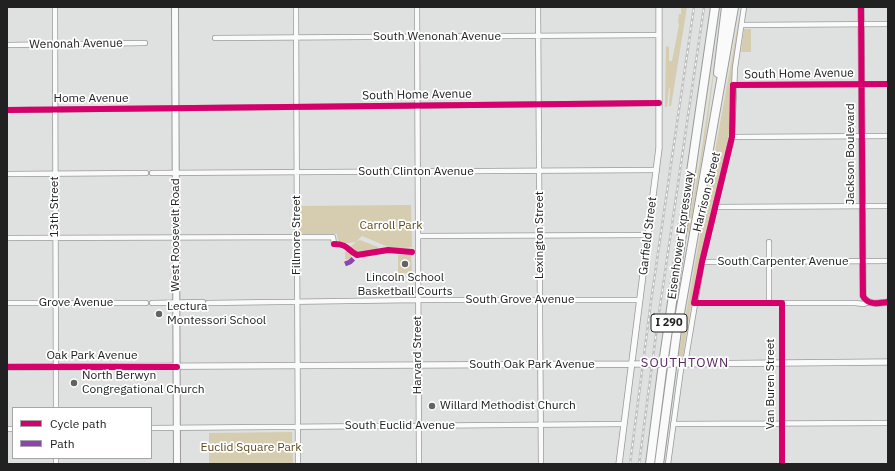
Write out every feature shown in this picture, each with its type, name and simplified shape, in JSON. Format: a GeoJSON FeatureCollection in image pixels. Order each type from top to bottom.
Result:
{"type":"FeatureCollection","features":[{"type":"Feature","properties":{"kind":"highway","name":"Eisenhower Expressway"},"geometry":{"type":"LineString","coordinates":[[650,464],[662,371],[715,7]]}},
{"type":"Feature","properties":{"kind":"highway"},"geometry":{"type":"LineString","coordinates":[[709,44],[717,26],[721,7]]}},
{"type":"Feature","properties":{"kind":"highway"},"geometry":{"type":"LineString","coordinates":[[718,102],[718,75],[726,7]]}},
{"type":"Feature","properties":{"kind":"highway","name":"Eisenhower Expressway"},"geometry":{"type":"LineString","coordinates":[[659,464],[677,330],[734,7]]}},
{"type":"Feature","properties":{"kind":"main road","name":"West Roosevelt Road"},"geometry":{"type":"LineString","coordinates":[[175,7],[177,464]]}},
{"type":"Feature","properties":{"kind":"street","name":"13th Street"},"geometry":{"type":"LineString","coordinates":[[54,7],[56,407]]}},
{"type":"Feature","properties":{"kind":"street","name":"Fillmore Street"},"geometry":{"type":"LineString","coordinates":[[296,7],[298,464]]}},
{"type":"Feature","properties":{"kind":"street","name":"Harvard Street"},"geometry":{"type":"LineString","coordinates":[[417,7],[419,464]]}},
{"type":"Feature","properties":{"kind":"street","name":"Lexington Street"},"geometry":{"type":"LineString","coordinates":[[538,7],[541,464]]}},
{"type":"Feature","properties":{"kind":"street","name":"Garfield Street"},"geometry":{"type":"LineString","coordinates":[[619,464],[633,364],[659,148],[659,7]]}},
{"type":"Feature","properties":{"kind":"street","name":"Harrison Street"},"geometry":{"type":"LineString","coordinates":[[668,464],[681,364],[686,358],[702,262],[732,137],[733,85],[744,7]]}},
{"type":"Feature","properties":{"kind":"street","name":"Jackson Boulevard"},"geometry":{"type":"LineString","coordinates":[[861,7],[863,296],[867,302]]}},
{"type":"Feature","properties":{"kind":"street"},"geometry":{"type":"LineString","coordinates":[[742,25],[888,24]]}},
{"type":"Feature","properties":{"kind":"street","name":"South Wenonah Avenue"},"geometry":{"type":"LineString","coordinates":[[215,38],[659,35]]}},
{"type":"Feature","properties":{"kind":"street","name":"Wenonah Avenue"},"geometry":{"type":"LineString","coordinates":[[7,45],[145,43]]}},
{"type":"Feature","properties":{"kind":"street","name":"South Home Avenue"},"geometry":{"type":"LineString","coordinates":[[733,85],[888,84]]}},
{"type":"Feature","properties":{"kind":"street","name":"South Home Avenue"},"geometry":{"type":"LineString","coordinates":[[176,109],[659,103]]}},
{"type":"Feature","properties":{"kind":"street","name":"Home Avenue"},"geometry":{"type":"LineString","coordinates":[[7,110],[176,109]]}},
{"type":"Feature","properties":{"kind":"street"},"geometry":{"type":"LineString","coordinates":[[732,137],[888,136]]}},
{"type":"Feature","properties":{"kind":"street","name":"South Clinton Avenue"},"geometry":{"type":"LineString","coordinates":[[152,173],[657,170]]}},
{"type":"Feature","properties":{"kind":"street"},"geometry":{"type":"LineString","coordinates":[[7,174],[146,174]]}},
{"type":"Feature","properties":{"kind":"street"},"geometry":{"type":"LineString","coordinates":[[715,207],[888,206]]}},
{"type":"Feature","properties":{"kind":"street"},"geometry":{"type":"LineString","coordinates":[[418,236],[540,234],[648,235]]}},
{"type":"Feature","properties":{"kind":"street"},"geometry":{"type":"LineString","coordinates":[[7,238],[334,237],[334,244]]}},
{"type":"Feature","properties":{"kind":"street"},"geometry":{"type":"LineString","coordinates":[[769,242],[769,303]]}},
{"type":"Feature","properties":{"kind":"street","name":"South Carpenter Avenue"},"geometry":{"type":"LineString","coordinates":[[702,262],[888,261]]}},
{"type":"Feature","properties":{"kind":"street","name":"South Grove Avenue"},"geometry":{"type":"LineString","coordinates":[[176,302],[640,300]]}},
{"type":"Feature","properties":{"kind":"street"},"geometry":{"type":"LineString","coordinates":[[152,302],[176,302]]}},
{"type":"Feature","properties":{"kind":"street"},"geometry":{"type":"LineString","coordinates":[[694,303],[864,304],[867,302],[888,302]]}},
{"type":"Feature","properties":{"kind":"street","name":"Grove Avenue"},"geometry":{"type":"LineString","coordinates":[[7,303],[146,303]]}},
{"type":"Feature","properties":{"kind":"street","name":"Van Buren Street"},"geometry":{"type":"LineString","coordinates":[[782,303],[782,464]]}},
{"type":"Feature","properties":{"kind":"street","name":"South Oak Park Avenue"},"geometry":{"type":"LineString","coordinates":[[177,367],[888,362]]}},
{"type":"Feature","properties":{"kind":"street","name":"Oak Park Avenue"},"geometry":{"type":"LineString","coordinates":[[7,367],[177,367]]}},
{"type":"Feature","properties":{"kind":"street"},"geometry":{"type":"LineString","coordinates":[[673,424],[888,423]]}},
{"type":"Feature","properties":{"kind":"street","name":"South Euclid Avenue"},"geometry":{"type":"LineString","coordinates":[[152,428],[624,424]]}},
{"type":"Feature","properties":{"kind":"green space"},"geometry":{"type":"Polygon","coordinates":[[[681,7],[687,7],[671,106],[669,106],[669,88],[667,107],[665,107],[666,46],[669,47],[669,61],[672,61],[681,7]]]}},
{"type":"Feature","properties":{"kind":"green space"},"geometry":{"type":"Polygon","coordinates":[[[741,7],[730,89],[730,127],[726,153],[693,293],[683,356],[678,358],[741,7]]]}},
{"type":"Feature","properties":{"kind":"green space"},"geometry":{"type":"Polygon","coordinates":[[[744,29],[751,29],[751,52],[741,52],[744,29]]]}},
{"type":"Feature","properties":{"kind":"green space"},"geometry":{"type":"Polygon","coordinates":[[[719,33],[706,135],[689,233],[687,232],[700,161],[719,33]]]}},
{"type":"Feature","properties":{"kind":"green space","name":"Carroll Park"},"geometry":{"type":"Polygon","coordinates":[[[411,205],[412,247],[393,249],[362,236],[357,241],[360,240],[378,247],[378,250],[353,253],[349,260],[345,259],[345,252],[356,242],[347,243],[346,247],[339,247],[337,234],[300,234],[299,206],[411,205]]]}},
{"type":"Feature","properties":{"kind":"green space","name":"Lincoln School Basketball Courts"},"geometry":{"type":"Polygon","coordinates":[[[411,254],[412,273],[398,273],[398,255],[411,254]]]}},
{"type":"Feature","properties":{"kind":"green space","name":"Euclid Square Park"},"geometry":{"type":"Polygon","coordinates":[[[292,432],[293,464],[209,464],[209,433],[292,432]]]}},
{"type":"Feature","properties":{"kind":"railway"},"geometry":{"type":"LineString","coordinates":[[630,464],[651,301],[694,7]]}},
{"type":"Feature","properties":{"kind":"railway"},"geometry":{"type":"LineString","coordinates":[[639,464],[657,327],[704,7]]}},
{"type":"Feature","properties":{"kind":"marked path"},"geometry":{"type":"LineString","coordinates":[[345,264],[350,262],[357,255]]}},
{"type":"Feature","properties":{"kind":"cycle path"},"geometry":{"type":"LineString","coordinates":[[861,7],[863,296],[871,303],[888,302]]}},
{"type":"Feature","properties":{"kind":"cycle path"},"geometry":{"type":"LineString","coordinates":[[782,464],[782,303],[694,303],[702,262],[732,137],[733,85],[888,84]]}},
{"type":"Feature","properties":{"kind":"cycle path"},"geometry":{"type":"LineString","coordinates":[[7,110],[659,103]]}},
{"type":"Feature","properties":{"kind":"cycle path"},"geometry":{"type":"LineString","coordinates":[[334,244],[345,246],[357,255],[388,250],[412,252]]}},
{"type":"Feature","properties":{"kind":"cycle path"},"geometry":{"type":"LineString","coordinates":[[7,367],[177,367]]}},
{"type":"Feature","properties":{"kind":"place","name":"Lincoln School Basketball Courts"},"geometry":{"type":"Point","coordinates":[405,264]}},
{"type":"Feature","properties":{"kind":"place","name":"Lectura Montessori School"},"geometry":{"type":"Point","coordinates":[159,314]}},
{"type":"Feature","properties":{"kind":"place","name":"North Berwyn Congregational Church"},"geometry":{"type":"Point","coordinates":[74,383]}},
{"type":"Feature","properties":{"kind":"place","name":"Willard Methodist Church"},"geometry":{"type":"Point","coordinates":[432,406]}},
{"type":"Feature","properties":{"kind":"district","name":"SOUTHTOWN"},"geometry":{"type":"Point","coordinates":[685,363]}}]}
